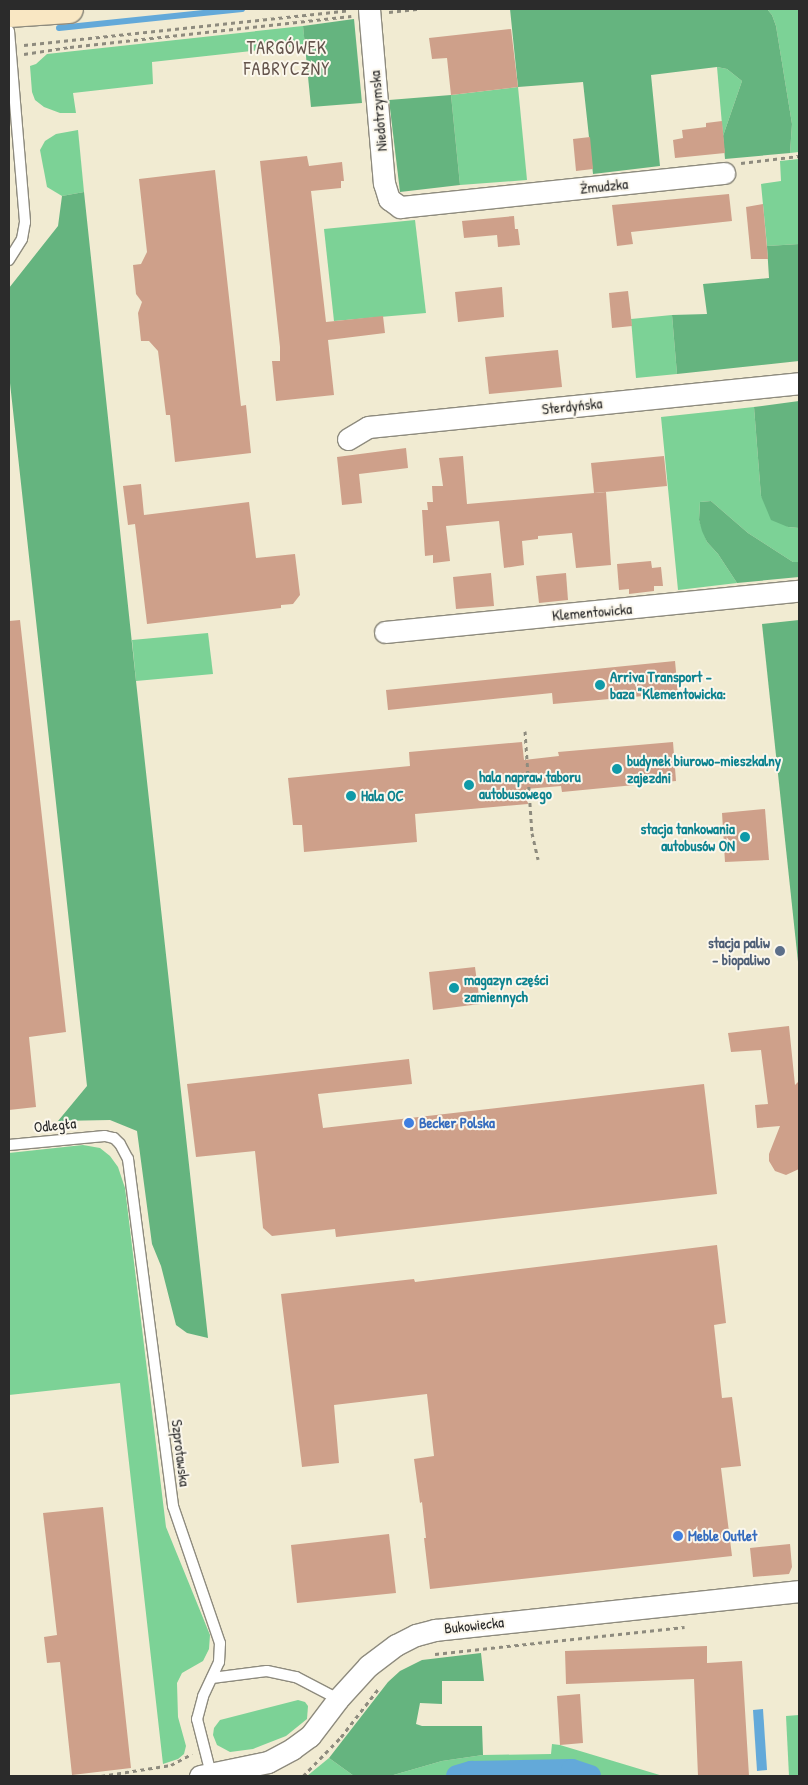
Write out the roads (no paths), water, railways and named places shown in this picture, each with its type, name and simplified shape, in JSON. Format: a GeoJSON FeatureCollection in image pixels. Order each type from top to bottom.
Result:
{"type":"FeatureCollection","features":[{"type":"Feature","properties":{"kind":"street"},"geometry":{"type":"LineString","coordinates":[[9,13],[69,9]]}},
{"type":"Feature","properties":{"kind":"street","name":"Niedotrzymska"},"geometry":{"type":"LineString","coordinates":[[366,11],[384,183],[389,199],[400,207]]}},
{"type":"Feature","properties":{"kind":"street","name":"Żmudzka"},"geometry":{"type":"LineString","coordinates":[[400,207],[724,173]]}},
{"type":"Feature","properties":{"kind":"street","name":"Sterdyńska"},"geometry":{"type":"LineString","coordinates":[[348,440],[368,427],[799,383]]}},
{"type":"Feature","properties":{"kind":"street","name":"Klementowicka"},"geometry":{"type":"LineString","coordinates":[[385,632],[799,591]]}},
{"type":"Feature","properties":{"kind":"street","name":"Bukowiecka"},"geometry":{"type":"LineString","coordinates":[[206,1775],[268,1762],[292,1749],[310,1736],[338,1699],[368,1666],[396,1645],[416,1635],[435,1630],[799,1592]]}},
{"type":"Feature","properties":{"kind":"lane"},"geometry":{"type":"LineString","coordinates":[[9,31],[12,90],[25,222],[22,239],[9,260]]}},
{"type":"Feature","properties":{"kind":"lane","name":"Odległa"},"geometry":{"type":"LineString","coordinates":[[9,1145],[105,1136]]}},
{"type":"Feature","properties":{"kind":"lane","name":"Szprotawska"},"geometry":{"type":"LineString","coordinates":[[105,1136],[114,1138],[120,1144],[128,1159],[172,1506],[220,1643],[219,1662],[203,1697],[197,1719],[204,1749],[206,1775]]}},
{"type":"Feature","properties":{"kind":"lane"},"geometry":{"type":"LineString","coordinates":[[212,1678],[267,1671],[296,1677],[338,1699]]}},
{"type":"Feature","properties":{"kind":"water"},"geometry":{"type":"Polygon","coordinates":[[[763,1709],[767,1770],[757,1771],[753,1710],[763,1709]]]}},
{"type":"Feature","properties":{"kind":"waterway"},"geometry":{"type":"LineString","coordinates":[[59,28],[242,9]]}},
{"type":"Feature","properties":{"kind":"waterway"},"geometry":{"type":"LineString","coordinates":[[457,1776],[471,1772],[572,1770],[590,1776]]}},
{"type":"Feature","properties":{"kind":"place","name":"Arriva Transport - baza \"Klementowicka:"},"geometry":{"type":"Point","coordinates":[600,685]}},
{"type":"Feature","properties":{"kind":"place","name":"budynek biurowo-mieszkalny zajezdni"},"geometry":{"type":"Point","coordinates":[617,769]}},
{"type":"Feature","properties":{"kind":"place","name":"hala napraw taboru autobusowego"},"geometry":{"type":"Point","coordinates":[469,785]}},
{"type":"Feature","properties":{"kind":"place","name":"Hala OC"},"geometry":{"type":"Point","coordinates":[351,796]}},
{"type":"Feature","properties":{"kind":"place","name":"stacja tankowania autobusów ON"},"geometry":{"type":"Point","coordinates":[745,837]}},
{"type":"Feature","properties":{"kind":"place","name":"stacja paliw - biopaliwo"},"geometry":{"type":"Point","coordinates":[780,951]}},
{"type":"Feature","properties":{"kind":"place","name":"magazyn części zamiennych"},"geometry":{"type":"Point","coordinates":[454,988]}},
{"type":"Feature","properties":{"kind":"place","name":"Becker Polska"},"geometry":{"type":"Point","coordinates":[409,1123]}},
{"type":"Feature","properties":{"kind":"place","name":"Meble Outlet"},"geometry":{"type":"Point","coordinates":[678,1536]}},
{"type":"Feature","properties":{"kind":"district","name":"TARGÓWEK FABRYCZNY"},"geometry":{"type":"Point","coordinates":[287,59]}}]}
